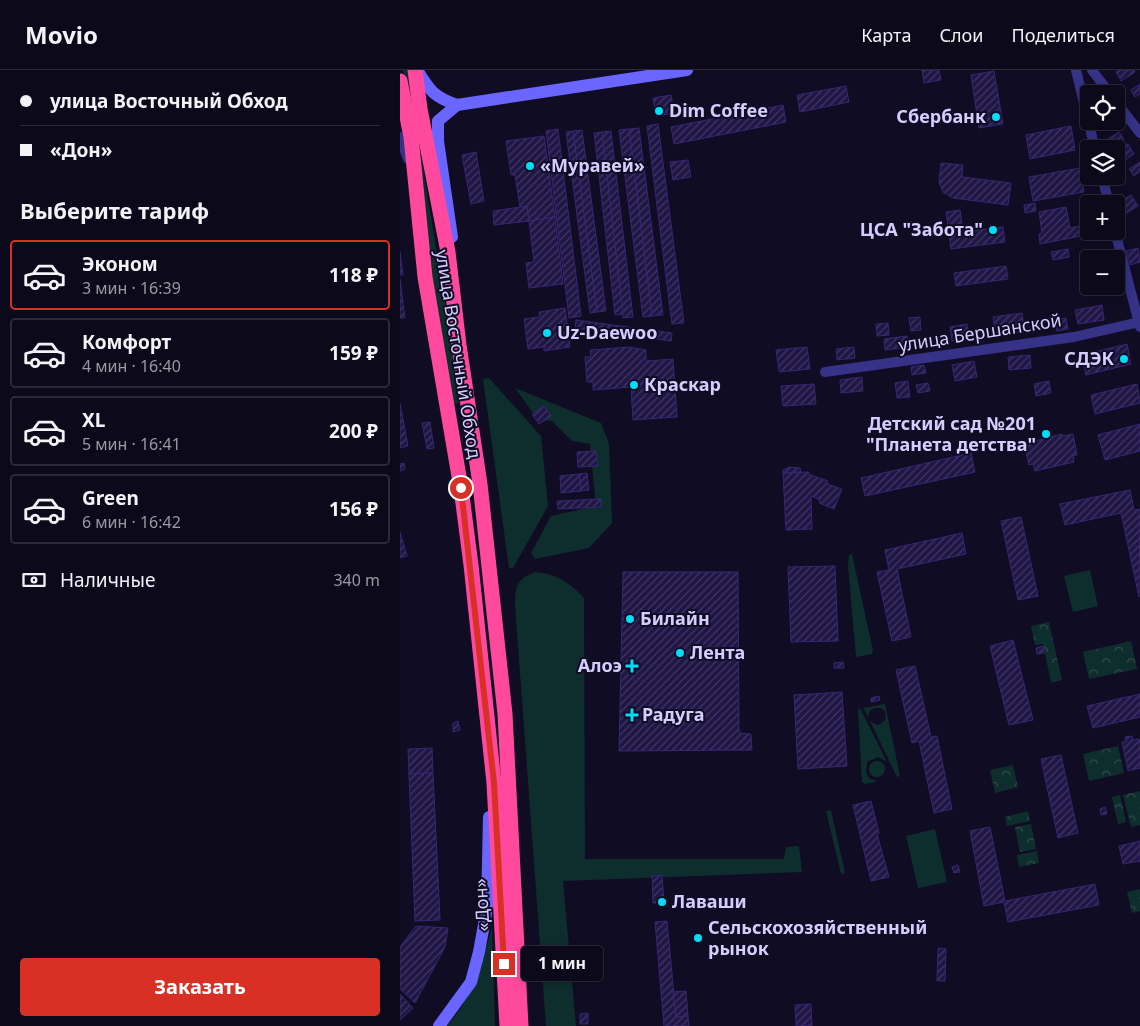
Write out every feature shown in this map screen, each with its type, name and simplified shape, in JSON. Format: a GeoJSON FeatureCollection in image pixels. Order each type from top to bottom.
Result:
{"type":"FeatureCollection","features":[{"type":"Feature","properties":{"kind":"highway","name":"улица Восточный Обход"},"geometry":{"type":"LineString","coordinates":[[416,70],[420,109],[448,252],[459,345],[480,484],[505,714],[507,756]]}},
{"type":"Feature","properties":{"kind":"highway","name":"улица Восточный Обход"},"geometry":{"type":"LineString","coordinates":[[400,81],[411,137],[419,199],[425,276],[461,488],[494,783]]}},
{"type":"Feature","properties":{"kind":"highway","name":"«Дон»"},"geometry":{"type":"LineString","coordinates":[[507,756],[521,1026]]}},
{"type":"Feature","properties":{"kind":"highway","name":"«Дон»"},"geometry":{"type":"LineString","coordinates":[[494,783],[507,1026]]}},
{"type":"Feature","properties":{"kind":"street"},"geometry":{"type":"LineString","coordinates":[[416,70],[430,92],[440,99],[458,105],[687,70]]}},
{"type":"Feature","properties":{"kind":"street"},"geometry":{"type":"LineString","coordinates":[[1076,70],[1093,140]]}},
{"type":"Feature","properties":{"kind":"street"},"geometry":{"type":"LineString","coordinates":[[1092,70],[1103,85]]}},
{"type":"Feature","properties":{"kind":"street"},"geometry":{"type":"LineString","coordinates":[[448,252],[452,237],[438,141],[438,121],[458,105]]}},
{"type":"Feature","properties":{"kind":"street"},"geometry":{"type":"LineString","coordinates":[[1125,114],[1140,133]]}},
{"type":"Feature","properties":{"kind":"street"},"geometry":{"type":"LineString","coordinates":[[400,137],[409,162],[411,182],[419,199]]}},
{"type":"Feature","properties":{"kind":"street"},"geometry":{"type":"LineString","coordinates":[[1118,240],[1139,325]]}},
{"type":"Feature","properties":{"kind":"street","name":"улица Бершанской"},"geometry":{"type":"LineString","coordinates":[[825,372],[1056,340],[1139,325]]}},
{"type":"Feature","properties":{"kind":"street"},"geometry":{"type":"LineString","coordinates":[[439,1026],[471,982],[479,952],[487,908],[489,807],[494,783]]}},
{"type":"Feature","properties":{"kind":"street"},"geometry":{"type":"LineString","coordinates":[[518,943],[524,971],[528,1026]]}},
{"type":"Feature","properties":{"kind":"green space"},"geometry":{"type":"Polygon","coordinates":[[[403,70],[407,70],[461,401],[456,404],[452,402],[429,267],[422,174],[403,70]]]}},
{"type":"Feature","properties":{"kind":"green space"},"geometry":{"type":"Polygon","coordinates":[[[489,378],[541,436],[548,506],[513,568],[509,568],[483,379],[489,378]]]}},
{"type":"Feature","properties":{"kind":"green space"},"geometry":{"type":"Polygon","coordinates":[[[515,388],[601,423],[609,444],[612,523],[589,548],[535,559],[531,553],[551,516],[596,506],[590,444],[572,441],[552,421],[538,420],[515,388]]]}},
{"type":"Feature","properties":{"kind":"green space"},"geometry":{"type":"Polygon","coordinates":[[[852,554],[873,651],[872,654],[856,657],[848,566],[849,555],[852,554]]]}},
{"type":"Feature","properties":{"kind":"green space"},"geometry":{"type":"Polygon","coordinates":[[[1090,570],[1098,606],[1073,612],[1064,576],[1090,570]]]}},
{"type":"Feature","properties":{"kind":"green space"},"geometry":{"type":"Polygon","coordinates":[[[535,572],[562,580],[573,587],[584,598],[585,859],[784,859],[786,847],[799,846],[802,872],[563,881],[576,1026],[546,1026],[515,605],[518,584],[535,572]]]}},
{"type":"Feature","properties":{"kind":"green space"},"geometry":{"type":"Polygon","coordinates":[[[1049,622],[1062,680],[1051,682],[1043,644],[1035,645],[1031,626],[1049,622]]]}},
{"type":"Feature","properties":{"kind":"green space"},"geometry":{"type":"Polygon","coordinates":[[[1131,641],[1137,669],[1089,679],[1083,652],[1131,641]]]}},
{"type":"Feature","properties":{"kind":"green space"},"geometry":{"type":"Polygon","coordinates":[[[885,704],[900,776],[897,777],[870,721],[877,725],[883,722],[886,718],[885,713],[882,708],[874,708],[869,712],[869,718],[863,708],[885,704]]]}},
{"type":"Feature","properties":{"kind":"green space"},"geometry":{"type":"Polygon","coordinates":[[[860,708],[887,762],[878,757],[867,762],[866,773],[870,779],[878,781],[865,784],[862,782],[858,709],[860,708]]]}},
{"type":"Feature","properties":{"kind":"green space"},"geometry":{"type":"Polygon","coordinates":[[[1118,746],[1124,773],[1089,781],[1083,754],[1118,746]]]}},
{"type":"Feature","properties":{"kind":"green space"},"geometry":{"type":"Polygon","coordinates":[[[877,761],[885,769],[877,777],[869,769],[877,761]]]}},
{"type":"Feature","properties":{"kind":"green space"},"geometry":{"type":"Polygon","coordinates":[[[1013,765],[1018,787],[995,793],[990,770],[1013,765]]]}},
{"type":"Feature","properties":{"kind":"green space"},"geometry":{"type":"Polygon","coordinates":[[[1140,791],[1140,825],[1131,827],[1123,795],[1140,791]]]}},
{"type":"Feature","properties":{"kind":"green space"},"geometry":{"type":"Polygon","coordinates":[[[1120,795],[1126,822],[1118,824],[1112,797],[1120,795]]]}},
{"type":"Feature","properties":{"kind":"green space"},"geometry":{"type":"Polygon","coordinates":[[[831,810],[845,873],[841,874],[826,811],[831,810]]]}},
{"type":"Feature","properties":{"kind":"green space"},"geometry":{"type":"Polygon","coordinates":[[[1028,811],[1030,821],[1007,826],[1005,817],[1028,811]]]}},
{"type":"Feature","properties":{"kind":"green space"},"geometry":{"type":"Polygon","coordinates":[[[1031,824],[1036,849],[1020,852],[1015,827],[1031,824]]]}},
{"type":"Feature","properties":{"kind":"green space"},"geometry":{"type":"Polygon","coordinates":[[[935,829],[947,882],[918,888],[906,836],[935,829]]]}},
{"type":"Feature","properties":{"kind":"green space"},"geometry":{"type":"Polygon","coordinates":[[[1037,851],[1039,863],[1019,867],[1017,855],[1037,851]]]}},
{"type":"Feature","properties":{"kind":"green space"},"geometry":{"type":"Polygon","coordinates":[[[1140,889],[1140,911],[1132,913],[1127,892],[1140,889]]]}},
{"type":"Feature","properties":{"kind":"green space"},"geometry":{"type":"Polygon","coordinates":[[[492,926],[495,1026],[447,1026],[464,1003],[476,979],[492,926]]]}},
{"type":"Feature","properties":{"kind":"building"},"geometry":{"type":"Polygon","coordinates":[[[922,70],[939,70],[941,80],[924,83],[922,70]]]}},
{"type":"Feature","properties":{"kind":"building"},"geometry":{"type":"Polygon","coordinates":[[[1119,70],[1134,70],[1135,72],[1121,81],[1116,72],[1119,70]]]}},
{"type":"Feature","properties":{"kind":"building"},"geometry":{"type":"Polygon","coordinates":[[[994,71],[1003,124],[979,128],[971,75],[994,71]]]}},
{"type":"Feature","properties":{"kind":"building"},"geometry":{"type":"Polygon","coordinates":[[[1140,84],[1140,94],[1135,97],[1131,90],[1140,84]]]}},
{"type":"Feature","properties":{"kind":"building"},"geometry":{"type":"Polygon","coordinates":[[[846,86],[849,102],[800,112],[797,95],[846,86]]]}},
{"type":"Feature","properties":{"kind":"building"},"geometry":{"type":"Polygon","coordinates":[[[671,95],[674,113],[656,116],[653,98],[671,95]]]}},
{"type":"Feature","properties":{"kind":"building"},"geometry":{"type":"Polygon","coordinates":[[[783,105],[786,122],[674,144],[671,127],[783,105]]]}},
{"type":"Feature","properties":{"kind":"building"},"geometry":{"type":"Polygon","coordinates":[[[658,124],[684,323],[672,324],[647,126],[658,124]]]}},
{"type":"Feature","properties":{"kind":"building"},"geometry":{"type":"Polygon","coordinates":[[[1071,126],[1075,150],[1030,159],[1026,135],[1071,126]]]}},
{"type":"Feature","properties":{"kind":"building"},"geometry":{"type":"Polygon","coordinates":[[[639,128],[663,315],[652,316],[629,129],[639,128]]]}},
{"type":"Feature","properties":{"kind":"building"},"geometry":{"type":"Polygon","coordinates":[[[558,129],[581,316],[569,318],[546,131],[558,129]]]}},
{"type":"Feature","properties":{"kind":"building"},"geometry":{"type":"Polygon","coordinates":[[[629,129],[652,316],[643,317],[619,130],[629,129]]]}},
{"type":"Feature","properties":{"kind":"building"},"geometry":{"type":"Polygon","coordinates":[[[582,130],[606,311],[597,312],[573,131],[582,130]]]}},
{"type":"Feature","properties":{"kind":"building"},"geometry":{"type":"Polygon","coordinates":[[[573,131],[597,312],[590,313],[566,132],[573,131]]]}},
{"type":"Feature","properties":{"kind":"building"},"geometry":{"type":"Polygon","coordinates":[[[611,131],[633,317],[623,318],[602,132],[611,131]]]}},
{"type":"Feature","properties":{"kind":"building"},"geometry":{"type":"Polygon","coordinates":[[[602,132],[623,314],[615,315],[594,133],[602,132]]]}},
{"type":"Feature","properties":{"kind":"building"},"geometry":{"type":"Polygon","coordinates":[[[1119,132],[1124,139],[1109,140],[1119,132]]]}},
{"type":"Feature","properties":{"kind":"building"},"geometry":{"type":"Polygon","coordinates":[[[544,136],[555,217],[529,221],[527,206],[520,207],[515,175],[511,175],[506,141],[544,136]]]}},
{"type":"Feature","properties":{"kind":"building"},"geometry":{"type":"Polygon","coordinates":[[[1128,144],[1134,154],[1125,160],[1125,146],[1128,144]]]}},
{"type":"Feature","properties":{"kind":"building"},"geometry":{"type":"Polygon","coordinates":[[[476,152],[484,201],[471,204],[462,155],[476,152]]]}},
{"type":"Feature","properties":{"kind":"building"},"geometry":{"type":"Polygon","coordinates":[[[688,160],[691,177],[673,180],[670,162],[688,160]]]}},
{"type":"Feature","properties":{"kind":"building"},"geometry":{"type":"Polygon","coordinates":[[[1140,162],[1140,171],[1134,176],[1129,169],[1140,162]]]}},
{"type":"Feature","properties":{"kind":"building"},"geometry":{"type":"Polygon","coordinates":[[[941,163],[963,165],[962,177],[1011,183],[1008,205],[953,198],[943,192],[939,182],[941,163]]]}},
{"type":"Feature","properties":{"kind":"building"},"geometry":{"type":"Polygon","coordinates":[[[1080,168],[1080,185],[1083,185],[1084,192],[1033,201],[1029,177],[1080,168]]]}},
{"type":"Feature","properties":{"kind":"building"},"geometry":{"type":"Polygon","coordinates":[[[1131,195],[1138,206],[1125,214],[1125,199],[1131,195]]]}},
{"type":"Feature","properties":{"kind":"building"},"geometry":{"type":"Polygon","coordinates":[[[1035,203],[1036,211],[1025,213],[1024,205],[1035,203]]]}},
{"type":"Feature","properties":{"kind":"building"},"geometry":{"type":"Polygon","coordinates":[[[527,206],[529,221],[494,225],[493,211],[527,206]]]}},
{"type":"Feature","properties":{"kind":"building"},"geometry":{"type":"Polygon","coordinates":[[[1066,207],[1070,228],[1080,226],[1080,236],[1040,244],[1039,234],[1042,233],[1039,212],[1066,207]]]}},
{"type":"Feature","properties":{"kind":"building","name":"ЦСА \"Забота\""},"geometry":{"type":"Polygon","coordinates":[[[960,210],[963,232],[1003,227],[1005,242],[951,249],[946,212],[960,210]]]}},
{"type":"Feature","properties":{"kind":"building"},"geometry":{"type":"Polygon","coordinates":[[[555,217],[563,284],[529,288],[526,263],[534,262],[529,221],[555,217]]]}},
{"type":"Feature","properties":{"kind":"building"},"geometry":{"type":"Polygon","coordinates":[[[1138,248],[1140,262],[1130,265],[1126,251],[1138,248]]]}},
{"type":"Feature","properties":{"kind":"building"},"geometry":{"type":"Polygon","coordinates":[[[1068,249],[1069,257],[1053,260],[1051,252],[1068,249]]]}},
{"type":"Feature","properties":{"kind":"building"},"geometry":{"type":"Polygon","coordinates":[[[400,252],[403,275],[400,275],[400,252]]]}},
{"type":"Feature","properties":{"kind":"building"},"geometry":{"type":"Polygon","coordinates":[[[1006,266],[1008,279],[956,286],[954,273],[1006,266]]]}},
{"type":"Feature","properties":{"kind":"building"},"geometry":{"type":"Polygon","coordinates":[[[400,279],[405,318],[400,318],[400,279]]]}},
{"type":"Feature","properties":{"kind":"building"},"geometry":{"type":"Polygon","coordinates":[[[1102,305],[1104,320],[1078,324],[1075,310],[1102,305]]]}},
{"type":"Feature","properties":{"kind":"building","name":"Uz-Daewoo"},"geometry":{"type":"Polygon","coordinates":[[[565,308],[570,347],[544,351],[544,347],[528,349],[524,319],[540,317],[539,312],[565,308]]]}},
{"type":"Feature","properties":{"kind":"building"},"geometry":{"type":"Polygon","coordinates":[[[1022,313],[1025,332],[996,336],[993,317],[1022,313]]]}},
{"type":"Feature","properties":{"kind":"building"},"geometry":{"type":"Polygon","coordinates":[[[920,317],[921,330],[911,331],[909,318],[920,317]]]}},
{"type":"Feature","properties":{"kind":"building"},"geometry":{"type":"Polygon","coordinates":[[[1066,318],[1068,329],[1057,331],[1055,319],[1066,318]]]}},
{"type":"Feature","properties":{"kind":"building"},"geometry":{"type":"Polygon","coordinates":[[[576,320],[672,333],[671,341],[575,328],[576,320]]]}},
{"type":"Feature","properties":{"kind":"building"},"geometry":{"type":"Polygon","coordinates":[[[888,323],[889,335],[877,336],[876,324],[888,323]]]}},
{"type":"Feature","properties":{"kind":"building"},"geometry":{"type":"Polygon","coordinates":[[[967,324],[969,339],[952,341],[950,327],[967,324]]]}},
{"type":"Feature","properties":{"kind":"building"},"geometry":{"type":"Polygon","coordinates":[[[946,335],[947,343],[937,345],[936,336],[946,335]]]}},
{"type":"Feature","properties":{"kind":"building"},"geometry":{"type":"Polygon","coordinates":[[[907,336],[908,347],[885,350],[884,339],[907,336]]]}},
{"type":"Feature","properties":{"kind":"building"},"geometry":{"type":"Polygon","coordinates":[[[1127,344],[1131,364],[1086,375],[1082,355],[1127,344]]]}},
{"type":"Feature","properties":{"kind":"building","name":"Краскар"},"geometry":{"type":"Polygon","coordinates":[[[629,347],[646,350],[646,361],[673,359],[677,417],[633,420],[631,387],[593,390],[593,382],[587,382],[585,357],[591,357],[590,350],[629,347]]]}},
{"type":"Feature","properties":{"kind":"building"},"geometry":{"type":"Polygon","coordinates":[[[807,347],[810,369],[779,372],[776,350],[807,347]]]}},
{"type":"Feature","properties":{"kind":"building"},"geometry":{"type":"Polygon","coordinates":[[[854,347],[855,358],[837,360],[836,349],[854,347]]]}},
{"type":"Feature","properties":{"kind":"building"},"geometry":{"type":"Polygon","coordinates":[[[1030,355],[1031,368],[1009,370],[1008,357],[1030,355]]]}},
{"type":"Feature","properties":{"kind":"building"},"geometry":{"type":"Polygon","coordinates":[[[974,361],[977,377],[955,381],[952,365],[974,361]]]}},
{"type":"Feature","properties":{"kind":"building"},"geometry":{"type":"Polygon","coordinates":[[[924,365],[926,373],[912,375],[911,367],[924,365]]]}},
{"type":"Feature","properties":{"kind":"building"},"geometry":{"type":"Polygon","coordinates":[[[862,377],[863,391],[841,393],[840,380],[862,377]]]}},
{"type":"Feature","properties":{"kind":"building"},"geometry":{"type":"Polygon","coordinates":[[[908,381],[910,397],[897,398],[895,383],[908,381]]]}},
{"type":"Feature","properties":{"kind":"building"},"geometry":{"type":"Polygon","coordinates":[[[1049,381],[1051,393],[1036,396],[1034,384],[1049,381]]]}},
{"type":"Feature","properties":{"kind":"building"},"geometry":{"type":"Polygon","coordinates":[[[928,383],[930,391],[918,393],[916,385],[928,383]]]}},
{"type":"Feature","properties":{"kind":"building"},"geometry":{"type":"Polygon","coordinates":[[[814,384],[816,404],[783,406],[781,386],[814,384]]]}},
{"type":"Feature","properties":{"kind":"building"},"geometry":{"type":"Polygon","coordinates":[[[1137,384],[1140,403],[1095,414],[1091,395],[1137,384]]]}},
{"type":"Feature","properties":{"kind":"building"},"geometry":{"type":"Polygon","coordinates":[[[400,403],[408,446],[400,448],[400,403]]]}},
{"type":"Feature","properties":{"kind":"building"},"geometry":{"type":"Polygon","coordinates":[[[544,406],[551,416],[539,424],[532,414],[544,406]]]}},
{"type":"Feature","properties":{"kind":"building"},"geometry":{"type":"Polygon","coordinates":[[[430,422],[434,448],[427,449],[422,423],[430,422]]]}},
{"type":"Feature","properties":{"kind":"building"},"geometry":{"type":"Polygon","coordinates":[[[1140,424],[1140,451],[1105,460],[1098,435],[1140,424]]]}},
{"type":"Feature","properties":{"kind":"building"},"geometry":{"type":"Polygon","coordinates":[[[1062,434],[1063,436],[1073,434],[1077,455],[1073,456],[1074,462],[1035,471],[1033,464],[1029,465],[1024,444],[1062,434]]]}},
{"type":"Feature","properties":{"kind":"building"},"geometry":{"type":"Polygon","coordinates":[[[596,451],[598,466],[578,467],[577,452],[596,451]]]}},
{"type":"Feature","properties":{"kind":"building"},"geometry":{"type":"Polygon","coordinates":[[[971,453],[975,472],[865,496],[861,478],[971,453]]]}},
{"type":"Feature","properties":{"kind":"building"},"geometry":{"type":"Polygon","coordinates":[[[404,463],[405,469],[400,471],[400,464],[404,463]]]}},
{"type":"Feature","properties":{"kind":"building"},"geometry":{"type":"Polygon","coordinates":[[[789,467],[800,468],[801,472],[783,473],[783,470],[789,467]]]}},
{"type":"Feature","properties":{"kind":"building"},"geometry":{"type":"Polygon","coordinates":[[[809,472],[808,474],[828,481],[827,484],[842,489],[834,509],[819,503],[820,500],[811,496],[812,529],[786,530],[783,473],[809,472]]]}},
{"type":"Feature","properties":{"kind":"building"},"geometry":{"type":"Polygon","coordinates":[[[587,473],[589,490],[581,491],[579,474],[587,473]]]}},
{"type":"Feature","properties":{"kind":"building"},"geometry":{"type":"Polygon","coordinates":[[[579,474],[581,491],[561,493],[560,476],[579,474]]]}},
{"type":"Feature","properties":{"kind":"building"},"geometry":{"type":"Polygon","coordinates":[[[1130,490],[1134,510],[1140,509],[1139,597],[1121,513],[1065,525],[1060,504],[1130,490]]]}},
{"type":"Feature","properties":{"kind":"building"},"geometry":{"type":"Polygon","coordinates":[[[601,499],[601,507],[558,509],[557,501],[601,499]]]}},
{"type":"Feature","properties":{"kind":"building"},"geometry":{"type":"Polygon","coordinates":[[[1021,517],[1038,596],[1018,600],[1001,521],[1021,517]]]}},
{"type":"Feature","properties":{"kind":"building"},"geometry":{"type":"Polygon","coordinates":[[[400,532],[407,556],[400,558],[400,532]]]}},
{"type":"Feature","properties":{"kind":"building"},"geometry":{"type":"Polygon","coordinates":[[[962,533],[966,554],[897,569],[911,637],[892,641],[877,572],[889,570],[885,550],[962,533]]]}},
{"type":"Feature","properties":{"kind":"building"},"geometry":{"type":"Polygon","coordinates":[[[835,566],[838,641],[791,642],[788,567],[835,566]]]}},
{"type":"Feature","properties":{"kind":"building","name":"Лента"},"geometry":{"type":"Polygon","coordinates":[[[623,572],[738,572],[739,733],[751,734],[752,750],[619,751],[623,572]]]}},
{"type":"Feature","properties":{"kind":"building"},"geometry":{"type":"Polygon","coordinates":[[[1013,640],[1033,720],[1009,725],[990,646],[1013,640]]]}},
{"type":"Feature","properties":{"kind":"building"},"geometry":{"type":"Polygon","coordinates":[[[1043,646],[1044,653],[1037,654],[1036,648],[1043,646]]]}},
{"type":"Feature","properties":{"kind":"building"},"geometry":{"type":"Polygon","coordinates":[[[843,662],[844,668],[834,668],[834,663],[843,662]]]}},
{"type":"Feature","properties":{"kind":"building"},"geometry":{"type":"Polygon","coordinates":[[[915,666],[931,737],[937,736],[952,809],[934,813],[919,741],[912,743],[896,670],[915,666]]]}},
{"type":"Feature","properties":{"kind":"building"},"geometry":{"type":"Polygon","coordinates":[[[842,692],[847,766],[798,769],[794,695],[842,692]]]}},
{"type":"Feature","properties":{"kind":"building"},"geometry":{"type":"Polygon","coordinates":[[[1140,694],[1140,717],[1093,728],[1087,706],[1140,694]]]}},
{"type":"Feature","properties":{"kind":"building"},"geometry":{"type":"Polygon","coordinates":[[[879,696],[880,700],[871,702],[871,698],[879,696]]]}},
{"type":"Feature","properties":{"kind":"building"},"geometry":{"type":"Polygon","coordinates":[[[458,721],[460,730],[453,732],[453,723],[458,721]]]}},
{"type":"Feature","properties":{"kind":"building"},"geometry":{"type":"Polygon","coordinates":[[[1132,736],[1133,740],[1140,739],[1140,768],[1128,771],[1122,742],[1126,742],[1125,737],[1132,736]]]}},
{"type":"Feature","properties":{"kind":"building"},"geometry":{"type":"Polygon","coordinates":[[[432,748],[433,773],[409,774],[408,749],[432,748]]]}},
{"type":"Feature","properties":{"kind":"building"},"geometry":{"type":"Polygon","coordinates":[[[1061,755],[1078,833],[1058,838],[1041,759],[1061,755]]]}},
{"type":"Feature","properties":{"kind":"building"},"geometry":{"type":"Polygon","coordinates":[[[433,773],[440,920],[415,921],[409,774],[433,773]]]}},
{"type":"Feature","properties":{"kind":"building"},"geometry":{"type":"Polygon","coordinates":[[[871,801],[879,833],[877,834],[889,877],[871,881],[853,805],[871,801]]]}},
{"type":"Feature","properties":{"kind":"building"},"geometry":{"type":"Polygon","coordinates":[[[1105,807],[1107,814],[1101,815],[1100,809],[1105,807]]]}},
{"type":"Feature","properties":{"kind":"building"},"geometry":{"type":"Polygon","coordinates":[[[990,827],[1005,901],[1095,884],[1099,905],[1008,922],[1004,902],[984,906],[970,831],[990,827]]]}},
{"type":"Feature","properties":{"kind":"building"},"geometry":{"type":"Polygon","coordinates":[[[1140,841],[1140,861],[1123,864],[1119,846],[1140,841]]]}},
{"type":"Feature","properties":{"kind":"building"},"geometry":{"type":"Polygon","coordinates":[[[958,865],[960,872],[954,873],[952,867],[958,865]]]}},
{"type":"Feature","properties":{"kind":"building"},"geometry":{"type":"Polygon","coordinates":[[[662,875],[664,903],[653,903],[652,876],[662,875]]]}},
{"type":"Feature","properties":{"kind":"building"},"geometry":{"type":"Polygon","coordinates":[[[667,921],[676,1017],[688,1016],[689,1026],[664,1026],[655,922],[667,921]]]}},
{"type":"Feature","properties":{"kind":"building"},"geometry":{"type":"Polygon","coordinates":[[[416,926],[448,928],[445,947],[415,1003],[400,989],[400,947],[416,926]]]}},
{"type":"Feature","properties":{"kind":"building"},"geometry":{"type":"Polygon","coordinates":[[[938,948],[946,949],[945,981],[937,981],[938,948]]]}},
{"type":"Feature","properties":{"kind":"building"},"geometry":{"type":"Polygon","coordinates":[[[686,991],[688,1016],[676,1017],[673,992],[686,991]]]}},
{"type":"Feature","properties":{"kind":"building"},"geometry":{"type":"Polygon","coordinates":[[[400,994],[413,1008],[400,1020],[400,994]]]}},
{"type":"Feature","properties":{"kind":"building"},"geometry":{"type":"Polygon","coordinates":[[[811,1004],[812,1026],[796,1026],[795,1005],[811,1004]]]}},
{"type":"Feature","properties":{"kind":"building"},"geometry":{"type":"Polygon","coordinates":[[[588,1013],[588,1024],[580,1024],[580,1014],[588,1013]]]}},
{"type":"Feature","properties":{"kind":"place","name":"Dim Coffee"},"geometry":{"type":"Point","coordinates":[659,111]}},
{"type":"Feature","properties":{"kind":"place","name":"Сбербанк"},"geometry":{"type":"Point","coordinates":[996,117]}},
{"type":"Feature","properties":{"kind":"place","name":"«Муравей»"},"geometry":{"type":"Point","coordinates":[530,166]}},
{"type":"Feature","properties":{"kind":"place","name":"ЦСА \"Забота\""},"geometry":{"type":"Point","coordinates":[993,230]}},
{"type":"Feature","properties":{"kind":"place","name":"Uz-Daewoo"},"geometry":{"type":"Point","coordinates":[547,333]}},
{"type":"Feature","properties":{"kind":"place","name":"СДЭК"},"geometry":{"type":"Point","coordinates":[1124,359]}},
{"type":"Feature","properties":{"kind":"place","name":"Краскар"},"geometry":{"type":"Point","coordinates":[634,385]}},
{"type":"Feature","properties":{"kind":"place","name":"Детский сад №201 \"Планета детства\""},"geometry":{"type":"Point","coordinates":[1046,434]}},
{"type":"Feature","properties":{"kind":"place","name":"Билайн"},"geometry":{"type":"Point","coordinates":[630,619]}},
{"type":"Feature","properties":{"kind":"place","name":"Лента"},"geometry":{"type":"Point","coordinates":[680,653]}},
{"type":"Feature","properties":{"kind":"place","name":"Алоэ"},"geometry":{"type":"Point","coordinates":[632,666]}},
{"type":"Feature","properties":{"kind":"place","name":"Радуга"},"geometry":{"type":"Point","coordinates":[632,715]}},
{"type":"Feature","properties":{"kind":"place","name":"Лаваши"},"geometry":{"type":"Point","coordinates":[662,902]}},
{"type":"Feature","properties":{"kind":"place","name":"Сельскохозяйственный рынок"},"geometry":{"type":"Point","coordinates":[698,938]}},
{"type":"Feature","properties":{"kind":"route"},"geometry":{"type":"LineString","coordinates":[[461,488],[482,662],[494,783],[504,964]]}}]}
